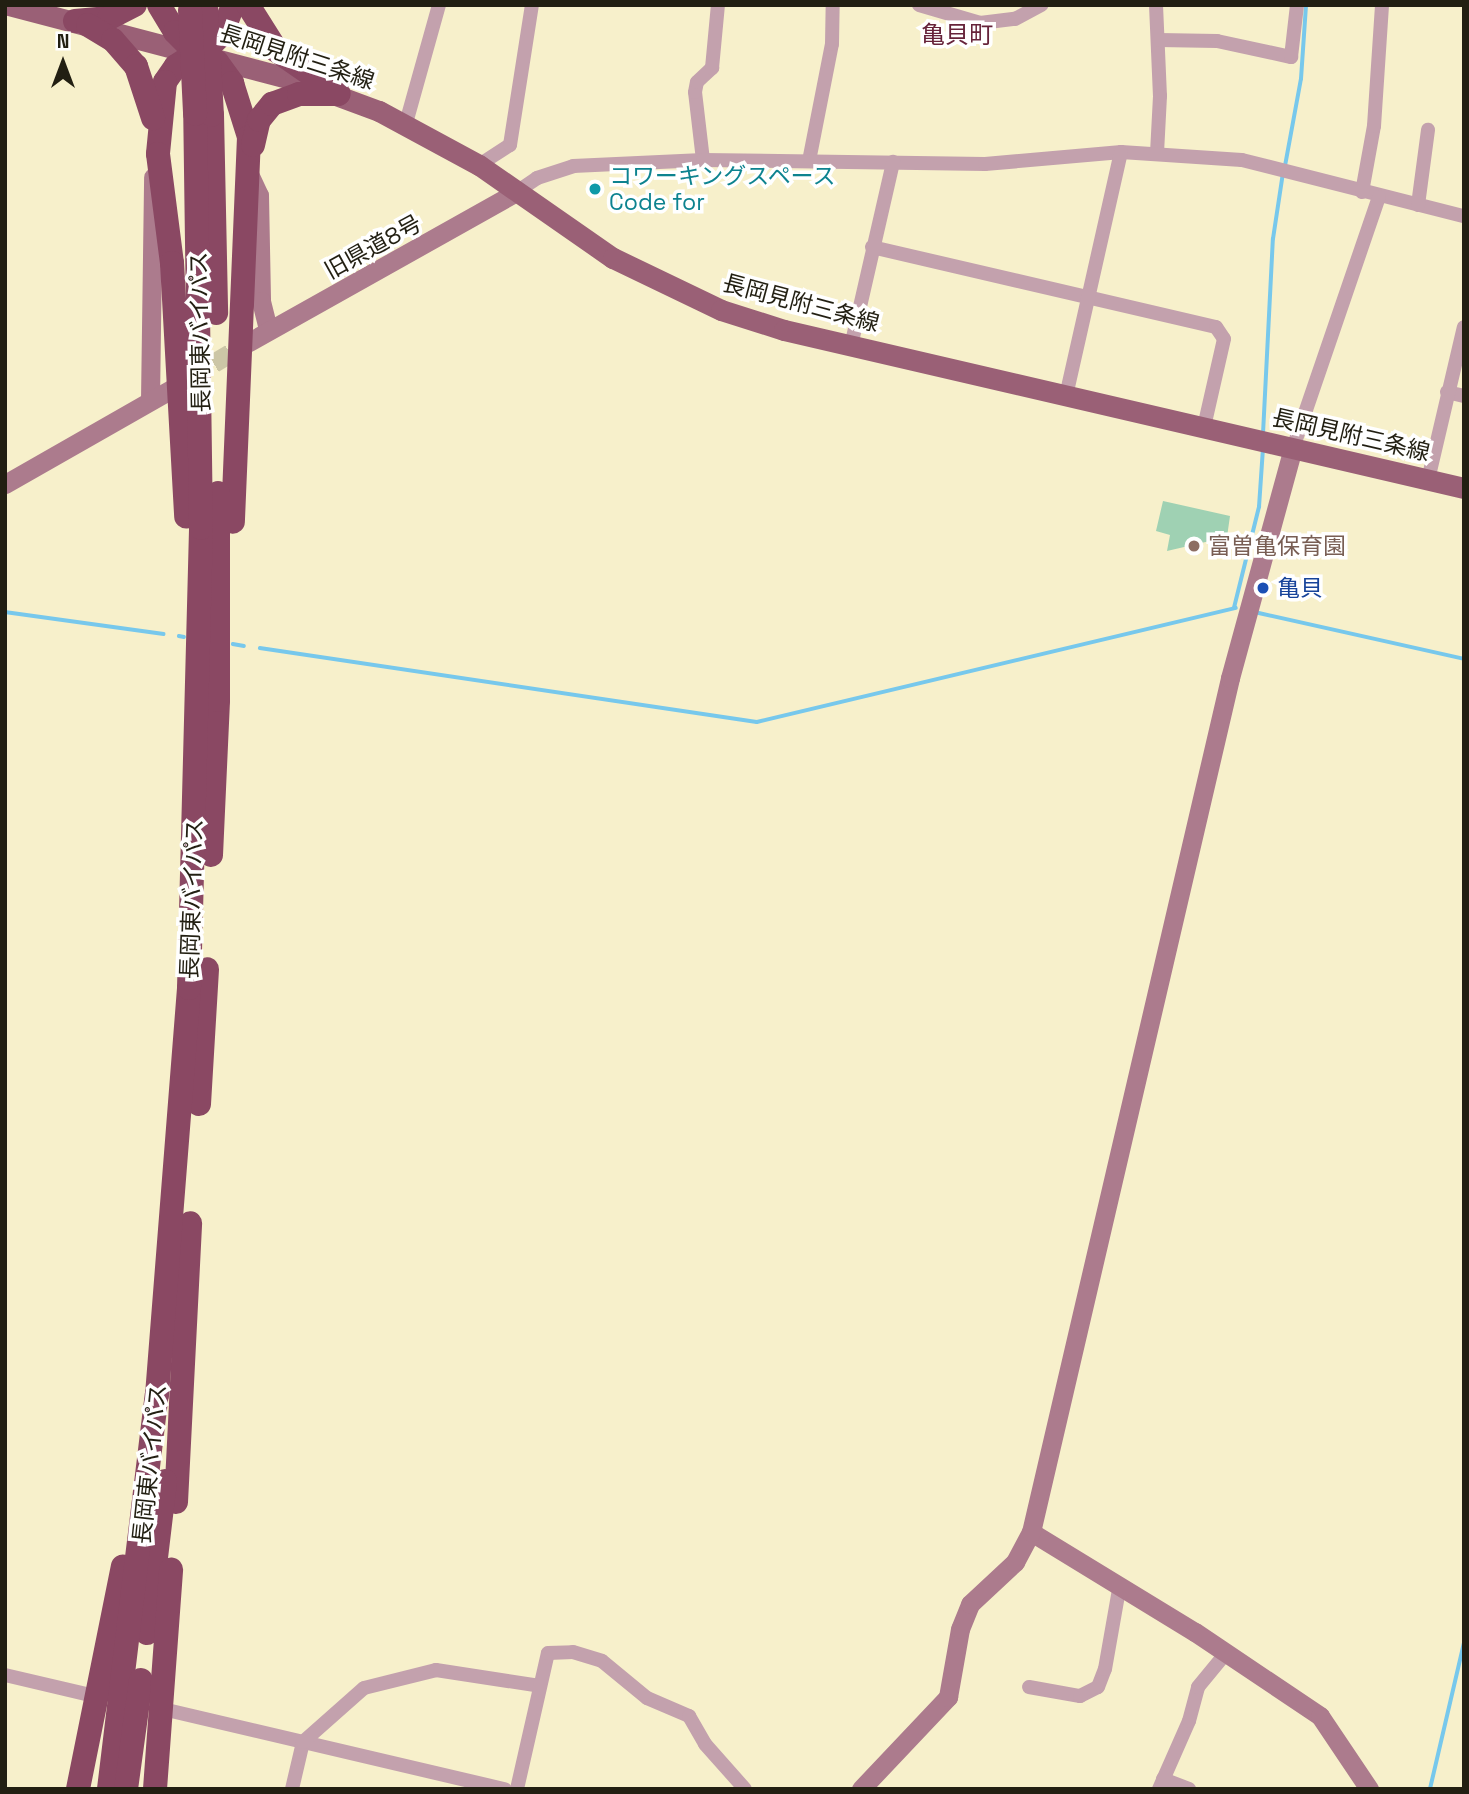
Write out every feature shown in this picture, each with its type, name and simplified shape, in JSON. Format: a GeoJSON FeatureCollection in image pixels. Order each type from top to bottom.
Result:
{"type":"FeatureCollection","features":[{"type":"Feature","properties":{"kind":"highway"},"geometry":{"type":"LineString","coordinates":[[81,23],[109,18],[135,5]]}},
{"type":"Feature","properties":{"kind":"highway"},"geometry":{"type":"LineString","coordinates":[[159,5],[175,32],[199,54],[223,68],[242,103],[250,167]]}},
{"type":"Feature","properties":{"kind":"highway","name":"長岡東バイパス"},"geometry":{"type":"LineString","coordinates":[[126,1789],[152,1596],[190,1223],[205,1026],[219,657],[218,272],[204,114],[190,5]]}},
{"type":"Feature","properties":{"kind":"highway","name":"長岡東バイパス"},"geometry":{"type":"LineString","coordinates":[[108,1789],[141,1541],[177,1178],[195,881],[206,5]]}},
{"type":"Feature","properties":{"kind":"highway"},"geometry":{"type":"LineString","coordinates":[[158,158],[165,82],[176,66],[199,54],[222,34],[233,5]]}},
{"type":"Feature","properties":{"kind":"highway"},"geometry":{"type":"LineString","coordinates":[[248,5],[277,51],[339,94]]}},
{"type":"Feature","properties":{"kind":"highway"},"geometry":{"type":"LineString","coordinates":[[81,23],[113,40],[136,66],[148,96],[172,263],[189,589],[200,635]]}},
{"type":"Feature","properties":{"kind":"highway"},"geometry":{"type":"LineString","coordinates":[[219,657],[230,583],[250,167],[259,121],[272,104],[290,96],[339,94]]}},
{"type":"Feature","properties":{"kind":"highway"},"geometry":{"type":"LineString","coordinates":[[78,1789],[124,1559],[177,1178]]}},
{"type":"Feature","properties":{"kind":"highway"},"geometry":{"type":"LineString","coordinates":[[155,1789],[178,1468],[190,1223]]}},
{"type":"Feature","properties":{"kind":"main road","name":"長岡見附三条線"},"geometry":{"type":"LineString","coordinates":[[9,5],[199,54],[339,94],[406,123],[479,165],[613,258],[683,294],[784,330],[1464,488]]}},
{"type":"Feature","properties":{"kind":"street"},"geometry":{"type":"LineString","coordinates":[[406,123],[439,5]]}},
{"type":"Feature","properties":{"kind":"street"},"geometry":{"type":"LineString","coordinates":[[479,165],[510,145],[532,5]]}},
{"type":"Feature","properties":{"kind":"street"},"geometry":{"type":"LineString","coordinates":[[703,160],[695,92],[697,82],[712,68],[718,5]]}},
{"type":"Feature","properties":{"kind":"street"},"geometry":{"type":"LineString","coordinates":[[809,161],[832,44],[833,5]]}},
{"type":"Feature","properties":{"kind":"street"},"geometry":{"type":"LineString","coordinates":[[919,5],[980,23],[1015,19],[1041,5]]}},
{"type":"Feature","properties":{"kind":"street"},"geometry":{"type":"LineString","coordinates":[[1156,5],[1157,154]]}},
{"type":"Feature","properties":{"kind":"street"},"geometry":{"type":"LineString","coordinates":[[1158,40],[1217,41],[1291,57],[1297,5]]}},
{"type":"Feature","properties":{"kind":"street"},"geometry":{"type":"LineString","coordinates":[[1362,192],[1374,126],[1382,5]]}},
{"type":"Feature","properties":{"kind":"street"},"geometry":{"type":"LineString","coordinates":[[1418,205],[1428,130]]}},
{"type":"Feature","properties":{"kind":"street"},"geometry":{"type":"LineString","coordinates":[[519,191],[537,178],[573,166],[703,160],[985,164],[1121,152],[1242,160],[1379,197],[1464,216]]}},
{"type":"Feature","properties":{"kind":"street"},"geometry":{"type":"LineString","coordinates":[[1066,396],[1121,152]]}},
{"type":"Feature","properties":{"kind":"street"},"geometry":{"type":"LineString","coordinates":[[150,400],[152,180],[158,158]]}},
{"type":"Feature","properties":{"kind":"street"},"geometry":{"type":"LineString","coordinates":[[851,346],[893,162]]}},
{"type":"Feature","properties":{"kind":"street"},"geometry":{"type":"LineString","coordinates":[[250,167],[259,195],[261,301],[268,330]]}},
{"type":"Feature","properties":{"kind":"street","name":"旧県道8号"},"geometry":{"type":"LineString","coordinates":[[249,342],[519,191]]}},
{"type":"Feature","properties":{"kind":"street"},"geometry":{"type":"LineString","coordinates":[[861,1789],[948,1697],[960,1629],[970,1604],[1015,1562],[1031,1532],[1230,678],[1293,448],[1379,197]]}},
{"type":"Feature","properties":{"kind":"street"},"geometry":{"type":"LineString","coordinates":[[872,247],[1216,327],[1223,332],[1204,427]]}},
{"type":"Feature","properties":{"kind":"street"},"geometry":{"type":"LineString","coordinates":[[1428,480],[1464,327]]}},
{"type":"Feature","properties":{"kind":"street"},"geometry":{"type":"LineString","coordinates":[[5,484],[173,388]]}},
{"type":"Feature","properties":{"kind":"street"},"geometry":{"type":"LineString","coordinates":[[1447,392],[1464,396]]}},
{"type":"Feature","properties":{"kind":"street"},"geometry":{"type":"LineString","coordinates":[[1031,1532],[1120,1584],[1320,1716],[1369,1789]]}},
{"type":"Feature","properties":{"kind":"street"},"geometry":{"type":"LineString","coordinates":[[1029,1687],[1080,1696],[1098,1686],[1105,1669],[1120,1584]]}},
{"type":"Feature","properties":{"kind":"street"},"geometry":{"type":"LineString","coordinates":[[517,1789],[548,1653],[573,1652],[602,1661],[647,1699],[689,1716],[705,1744],[742,1788]]}},
{"type":"Feature","properties":{"kind":"street"},"geometry":{"type":"LineString","coordinates":[[1189,1789],[1161,1784],[1189,1721],[1198,1687],[1226,1653]]}},
{"type":"Feature","properties":{"kind":"street"},"geometry":{"type":"LineString","coordinates":[[292,1789],[303,1742],[347,1699],[390,1681],[457,1670],[540,1686]]}},
{"type":"Feature","properties":{"kind":"street"},"geometry":{"type":"LineString","coordinates":[[5,1675],[90,1695]]}},
{"type":"Feature","properties":{"kind":"street"},"geometry":{"type":"LineString","coordinates":[[167,1710],[505,1789]]}},
{"type":"Feature","properties":{"kind":"green space"},"geometry":{"type":"Polygon","coordinates":[[[1163,501],[1230,516],[1227,537],[1167,551],[1170,535],[1156,531],[1163,501]]]}},
{"type":"Feature","properties":{"kind":"waterway"},"geometry":{"type":"LineString","coordinates":[[1285,166],[1301,79],[1306,5]]}},
{"type":"Feature","properties":{"kind":"waterway"},"geometry":{"type":"LineString","coordinates":[[1263,434],[1273,239],[1283,173]]}},
{"type":"Feature","properties":{"kind":"waterway"},"geometry":{"type":"LineString","coordinates":[[1234,608],[1259,507],[1263,449]]}},
{"type":"Feature","properties":{"kind":"waterway"},"geometry":{"type":"LineString","coordinates":[[260,648],[757,722],[1236,608]]}},
{"type":"Feature","properties":{"kind":"waterway"},"geometry":{"type":"LineString","coordinates":[[5,612],[163,634]]}},
{"type":"Feature","properties":{"kind":"waterway"},"geometry":{"type":"LineString","coordinates":[[1259,613],[1464,659]]}},
{"type":"Feature","properties":{"kind":"waterway"},"geometry":{"type":"LineString","coordinates":[[179,636],[184,637]]}},
{"type":"Feature","properties":{"kind":"waterway"},"geometry":{"type":"LineString","coordinates":[[233,644],[244,646]]}},
{"type":"Feature","properties":{"kind":"waterway"},"geometry":{"type":"LineString","coordinates":[[1430,1789],[1464,1643]]}},
{"type":"Feature","properties":{"kind":"tunnel"},"geometry":{"type":"LineString","coordinates":[[189,378],[249,342]]}},
{"type":"Feature","properties":{"kind":"place","name":"コワーキングスペース Code for"},"geometry":{"type":"Point","coordinates":[595,189]}},
{"type":"Feature","properties":{"kind":"place","name":"富曽亀保育園"},"geometry":{"type":"Point","coordinates":[1194,546]}},
{"type":"Feature","properties":{"kind":"place","name":"亀貝"},"geometry":{"type":"Point","coordinates":[1263,588]}},
{"type":"Feature","properties":{"kind":"district","name":"亀貝町"},"geometry":{"type":"Point","coordinates":[957,35]}}]}
